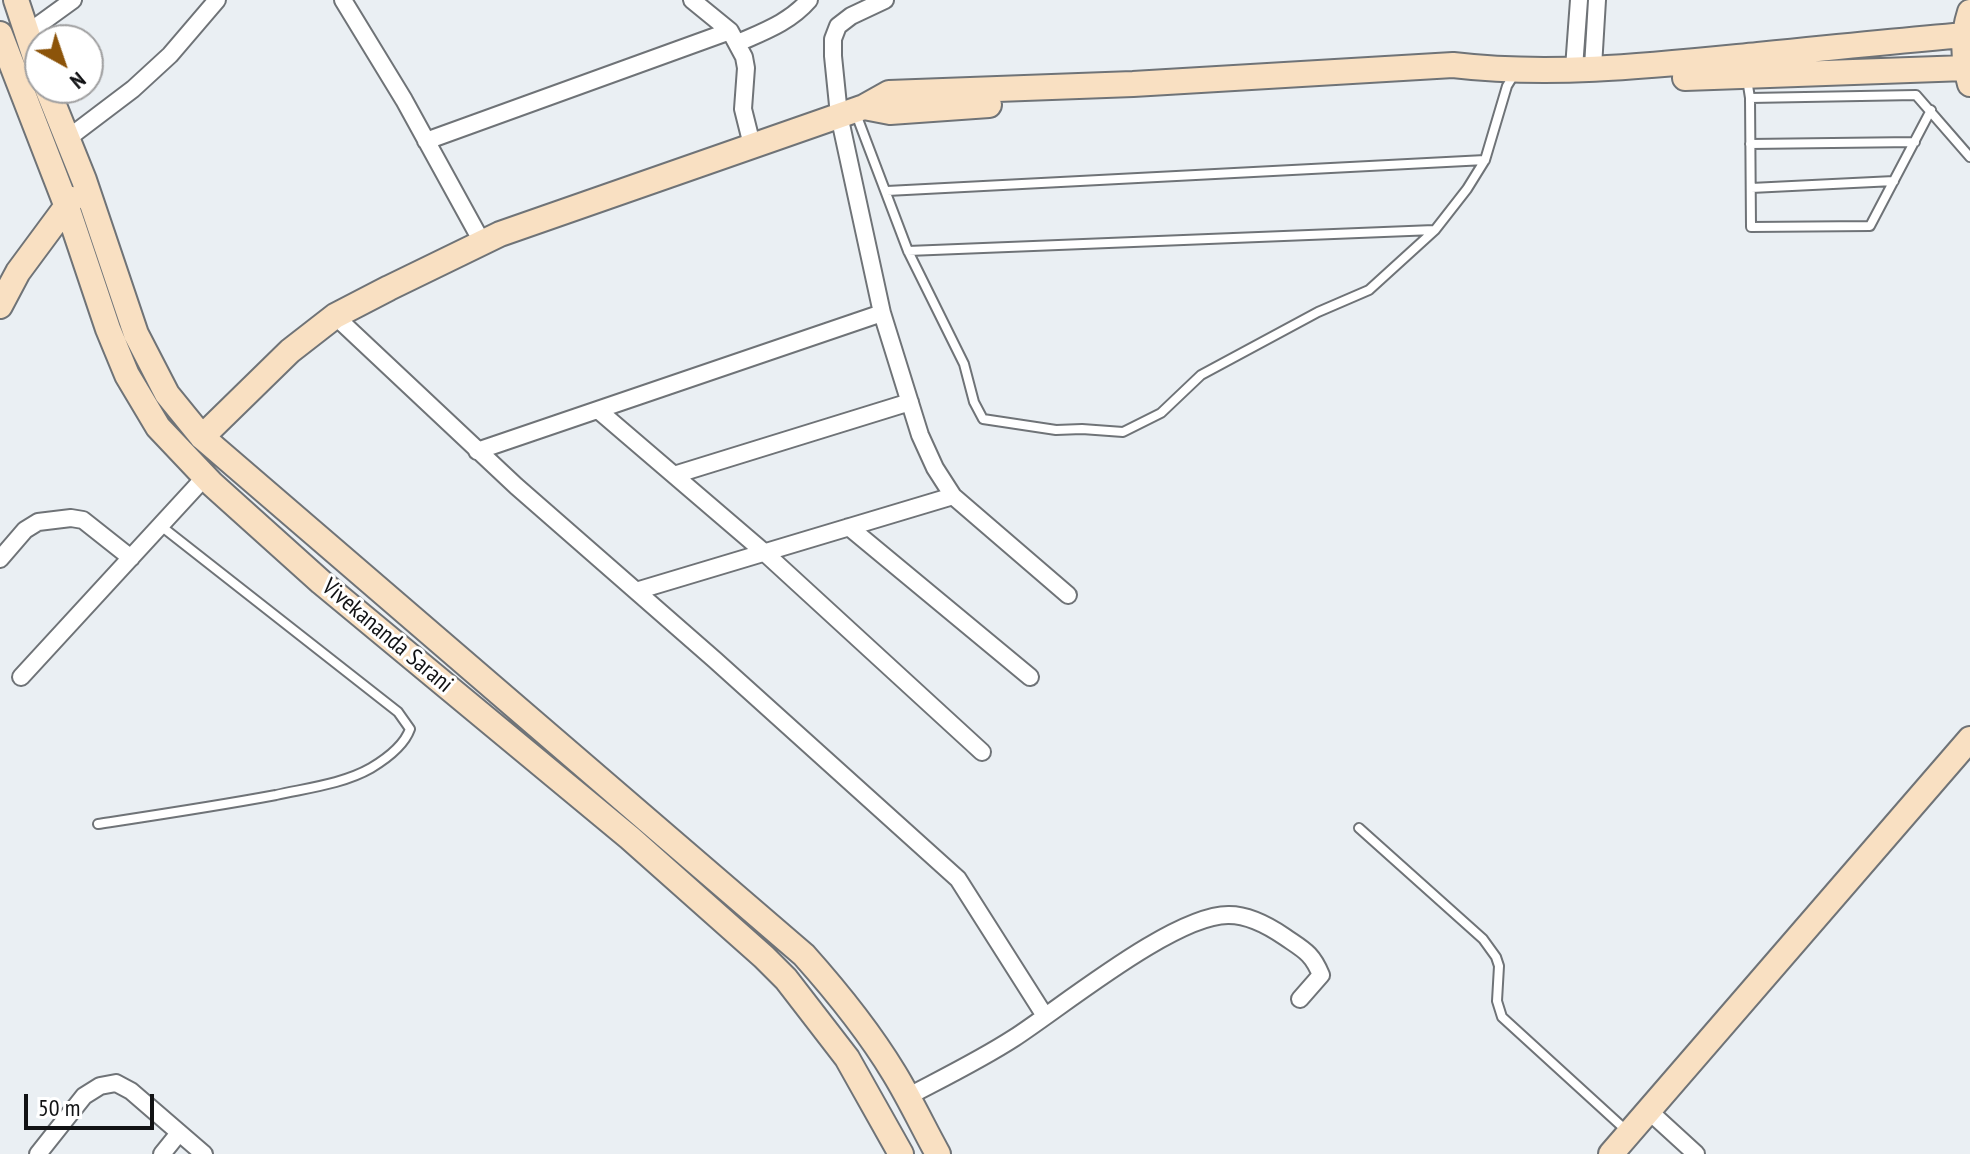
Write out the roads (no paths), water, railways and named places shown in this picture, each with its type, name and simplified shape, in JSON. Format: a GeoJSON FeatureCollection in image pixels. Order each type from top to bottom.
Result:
{"type":"FeatureCollection","features":[{"type":"Feature","properties":{"kind":"street","name":"Vivekananda Sarani"},"geometry":{"type":"LineString","coordinates":[[16,0],[22,60],[67,207],[108,329],[127,375],[158,427],[205,477],[321,582],[630,838],[786,979],[847,1058],[901,1154]]}},
{"type":"Feature","properties":{"kind":"street"},"geometry":{"type":"LineString","coordinates":[[22,60],[73,0]]}},
{"type":"Feature","properties":{"kind":"street"},"geometry":{"type":"LineString","coordinates":[[67,139],[133,89],[170,55],[217,0]]}},
{"type":"Feature","properties":{"kind":"street"},"geometry":{"type":"LineString","coordinates":[[343,0],[482,242]]}},
{"type":"Feature","properties":{"kind":"street"},"geometry":{"type":"LineString","coordinates":[[692,0],[734,37],[746,68],[743,109],[752,145]]}},
{"type":"Feature","properties":{"kind":"street"},"geometry":{"type":"LineString","coordinates":[[426,141],[734,37],[778,26],[797,14],[809,0]]}},
{"type":"Feature","properties":{"kind":"street"},"geometry":{"type":"LineString","coordinates":[[885,0],[851,16],[838,26],[833,39],[833,56],[853,111],[882,313],[920,435],[935,468],[953,496],[1068,595]]}},
{"type":"Feature","properties":{"kind":"street"},"geometry":{"type":"LineString","coordinates":[[1579,0],[1593,67]]}},
{"type":"Feature","properties":{"kind":"street"},"geometry":{"type":"LineString","coordinates":[[1593,67],[1597,0]]}},
{"type":"Feature","properties":{"kind":"street"},"geometry":{"type":"LineString","coordinates":[[202,437],[290,351],[335,316],[482,242],[853,111],[889,93],[1133,84],[1453,65],[1512,77],[1915,70],[1968,76],[1967,23],[1732,71],[1593,67],[1512,77]]}},
{"type":"Feature","properties":{"kind":"street","name":"Vivekananda Sarani"},"geometry":{"type":"LineString","coordinates":[[0,34],[22,60]]}},
{"type":"Feature","properties":{"kind":"street","name":"Vivekananda Sarani"},"geometry":{"type":"LineString","coordinates":[[53,104],[84,180],[136,334],[167,394],[202,437],[804,955],[849,1007],[894,1073],[938,1154]]}},
{"type":"Feature","properties":{"kind":"street"},"geometry":{"type":"LineString","coordinates":[[0,306],[18,272],[84,180]]}},
{"type":"Feature","properties":{"kind":"street"},"geometry":{"type":"LineString","coordinates":[[477,451],[882,313]]}},
{"type":"Feature","properties":{"kind":"street"},"geometry":{"type":"LineString","coordinates":[[335,316],[477,451],[958,879],[1045,1016]]}},
{"type":"Feature","properties":{"kind":"street"},"geometry":{"type":"LineString","coordinates":[[674,475],[910,402]]}},
{"type":"Feature","properties":{"kind":"street"},"geometry":{"type":"LineString","coordinates":[[598,410],[765,553],[982,752]]}},
{"type":"Feature","properties":{"kind":"street"},"geometry":{"type":"LineString","coordinates":[[21,677],[205,477]]}},
{"type":"Feature","properties":{"kind":"street"},"geometry":{"type":"LineString","coordinates":[[636,591],[953,496]]}},
{"type":"Feature","properties":{"kind":"street"},"geometry":{"type":"LineString","coordinates":[[0,559],[25,530],[38,522],[71,518],[83,520],[131,558]]}},
{"type":"Feature","properties":{"kind":"street"},"geometry":{"type":"LineString","coordinates":[[849,527],[1030,677]]}},
{"type":"Feature","properties":{"kind":"street"},"geometry":{"type":"LineString","coordinates":[[507,734],[524,714]]}},
{"type":"Feature","properties":{"kind":"street"},"geometry":{"type":"LineString","coordinates":[[1611,1154],[1970,739]]}},
{"type":"Feature","properties":{"kind":"street"},"geometry":{"type":"LineString","coordinates":[[912,1106],[1149,946],[1185,926],[1229,915],[1266,924],[1314,956],[1321,975],[1300,999]]}},
{"type":"Feature","properties":{"kind":"street"},"geometry":{"type":"LineString","coordinates":[[38,1154],[84,1096],[100,1086],[116,1083],[131,1091],[204,1154]]}},
{"type":"Feature","properties":{"kind":"street"},"geometry":{"type":"LineString","coordinates":[[1649,1111],[1696,1154]]}},
{"type":"Feature","properties":{"kind":"street"},"geometry":{"type":"LineString","coordinates":[[162,1154],[179,1133]]}},
{"type":"Feature","properties":{"kind":"lane"},"geometry":{"type":"LineString","coordinates":[[1915,70],[1916,95]]}},
{"type":"Feature","properties":{"kind":"lane"},"geometry":{"type":"LineString","coordinates":[[1931,110],[1870,226],[1751,227],[1750,144],[1732,71],[1916,95],[1931,110],[1970,157]]}},
{"type":"Feature","properties":{"kind":"lane"},"geometry":{"type":"LineString","coordinates":[[853,111],[908,251],[964,364],[974,402],[983,419],[1056,430],[1123,432],[1161,413],[1201,375],[1318,312],[1369,290],[1435,230],[1485,160],[1512,77]]}},
{"type":"Feature","properties":{"kind":"lane"},"geometry":{"type":"LineString","coordinates":[[1750,144],[1915,142]]}},
{"type":"Feature","properties":{"kind":"lane"},"geometry":{"type":"LineString","coordinates":[[887,191],[1485,160]]}},
{"type":"Feature","properties":{"kind":"lane"},"geometry":{"type":"LineString","coordinates":[[1751,188],[1894,181]]}},
{"type":"Feature","properties":{"kind":"lane"},"geometry":{"type":"LineString","coordinates":[[908,251],[1435,230]]}},
{"type":"Feature","properties":{"kind":"lane"},"geometry":{"type":"LineString","coordinates":[[98,824],[219,806],[322,785],[370,769],[393,753],[407,738],[410,729],[398,712],[160,525]]}},
{"type":"Feature","properties":{"kind":"lane"},"geometry":{"type":"LineString","coordinates":[[1359,828],[1483,939],[1499,966],[1497,1001],[1502,1017],[1629,1133]]}}]}
